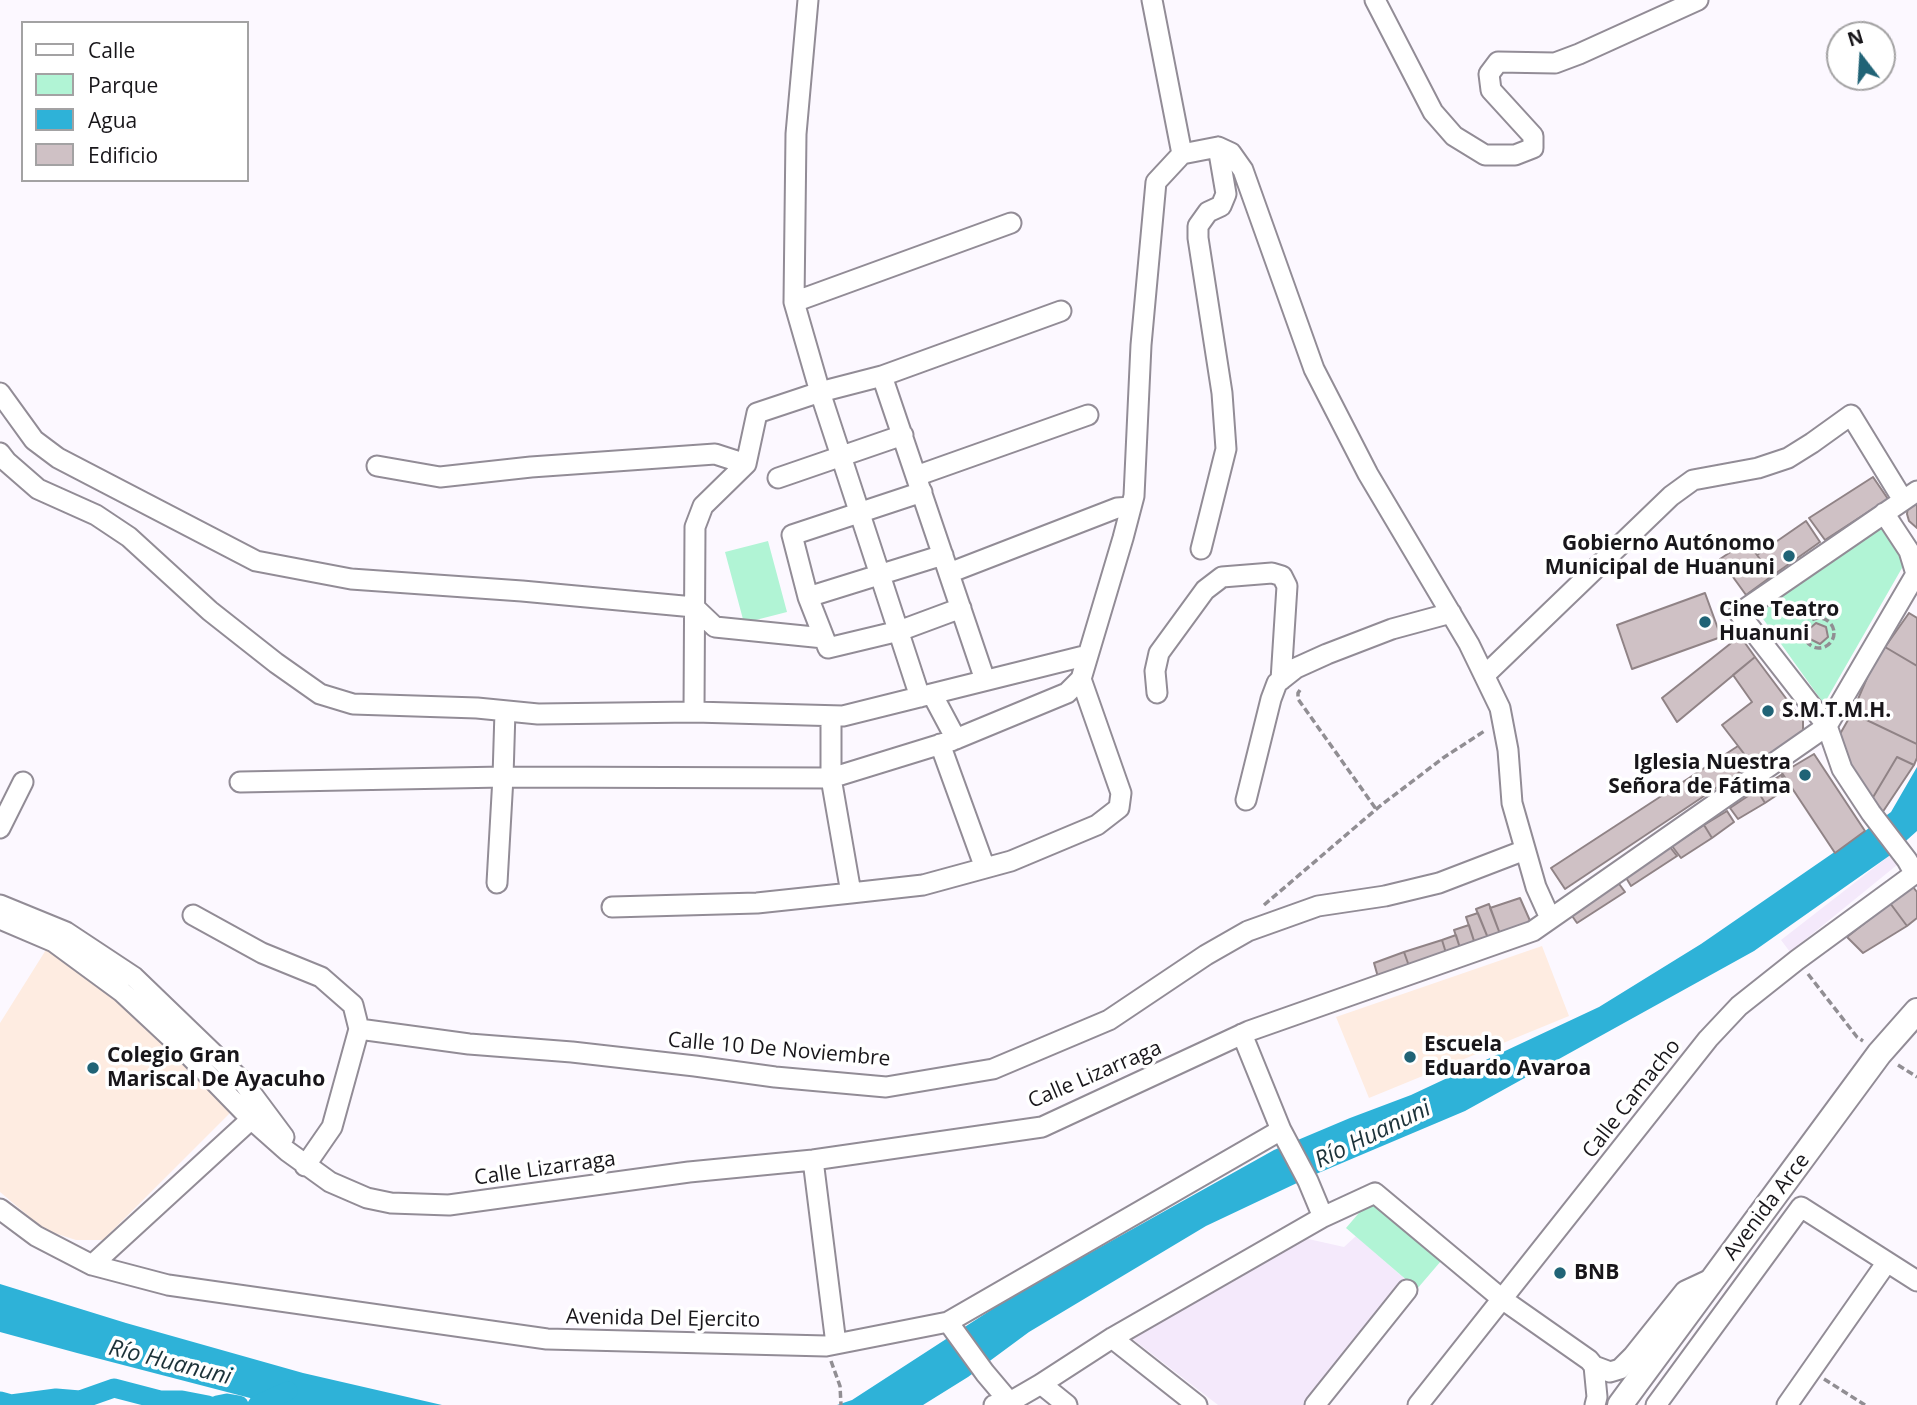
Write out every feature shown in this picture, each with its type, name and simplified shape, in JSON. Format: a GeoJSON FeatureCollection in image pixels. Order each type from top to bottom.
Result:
{"type":"FeatureCollection","features":[{"type":"Feature","properties":{"kind":"main road","name":"Avenida Arce"},"geometry":{"type":"LineString","coordinates":[[1620,1405],[1879,1054],[1910,1020]]}},
{"type":"Feature","properties":{"kind":"street"},"geometry":{"type":"LineString","coordinates":[[808,0],[796,134],[794,302],[820,393],[899,631],[948,742],[985,868]]}},
{"type":"Feature","properties":{"kind":"street"},"geometry":{"type":"LineString","coordinates":[[1152,0],[1182,154]]}},
{"type":"Feature","properties":{"kind":"street"},"geometry":{"type":"LineString","coordinates":[[1375,0],[1433,112],[1454,136],[1485,155],[1515,155],[1534,149],[1534,136],[1491,90],[1489,74],[1498,62],[1555,62],[1579,54],[1698,0]]}},
{"type":"Feature","properties":{"kind":"street"},"geometry":{"type":"LineString","coordinates":[[1201,549],[1226,449],[1222,393],[1198,238],[1198,226],[1208,212],[1221,205],[1226,194],[1218,147]]}},
{"type":"Feature","properties":{"kind":"street"},"geometry":{"type":"LineString","coordinates":[[612,906],[757,903],[923,885],[1011,861],[1097,825],[1119,808],[1121,793],[1082,679],[1134,496],[1140,345],[1156,182],[1182,154],[1218,147],[1231,153],[1243,170],[1314,369],[1368,474],[1469,644],[1500,708],[1508,750],[1512,803],[1536,887],[1550,918]]}},
{"type":"Feature","properties":{"kind":"street"},"geometry":{"type":"LineString","coordinates":[[794,302],[1011,223]]}},
{"type":"Feature","properties":{"kind":"street"},"geometry":{"type":"LineString","coordinates":[[694,712],[695,527],[704,506],[746,464],[757,414],[883,376],[1061,311]]}},
{"type":"Feature","properties":{"kind":"street"},"geometry":{"type":"LineString","coordinates":[[883,376],[985,680]]}},
{"type":"Feature","properties":{"kind":"street"},"geometry":{"type":"LineString","coordinates":[[0,393],[34,440],[58,458],[256,561],[351,579],[694,607],[715,627],[824,638]]}},
{"type":"Feature","properties":{"kind":"street"},"geometry":{"type":"LineString","coordinates":[[961,608],[899,631],[828,648],[808,597],[792,535],[860,513],[919,484],[1088,415]]}},
{"type":"Feature","properties":{"kind":"street"},"geometry":{"type":"LineString","coordinates":[[1485,675],[1671,496],[1693,480],[1758,468],[1788,458],[1851,415],[1910,496],[1739,613],[1827,726],[1842,769],[1871,813],[1908,854]]}},
{"type":"Feature","properties":{"kind":"street"},"geometry":{"type":"LineString","coordinates":[[778,478],[902,435]]}},
{"type":"Feature","properties":{"kind":"street"},"geometry":{"type":"LineString","coordinates":[[0,453],[38,489],[96,515],[129,537],[210,611],[276,663],[320,694],[353,704],[477,708],[538,714],[694,712],[843,716],[1087,654]]}},
{"type":"Feature","properties":{"kind":"street"},"geometry":{"type":"LineString","coordinates":[[377,466],[440,477],[531,467],[715,454],[746,464]]}},
{"type":"Feature","properties":{"kind":"street"},"geometry":{"type":"LineString","coordinates":[[808,597],[880,574],[946,564],[1117,508],[1131,507]]}},
{"type":"Feature","properties":{"kind":"street"},"geometry":{"type":"LineString","coordinates":[[1827,726],[1917,574],[1913,548],[1884,513]]}},
{"type":"Feature","properties":{"kind":"street"},"geometry":{"type":"LineString","coordinates":[[1157,693],[1155,671],[1159,653],[1205,590],[1222,577],[1272,573],[1282,576],[1287,586],[1281,680]]}},
{"type":"Feature","properties":{"kind":"street"},"geometry":{"type":"LineString","coordinates":[[1246,800],[1277,683],[1296,668],[1327,654],[1392,629],[1451,613]]}},
{"type":"Feature","properties":{"kind":"street"},"geometry":{"type":"LineString","coordinates":[[240,782],[502,777],[831,778],[948,742],[1068,693],[1082,679]]}},
{"type":"Feature","properties":{"kind":"street"},"geometry":{"type":"LineString","coordinates":[[498,883],[505,710]]}},
{"type":"Feature","properties":{"kind":"street"},"geometry":{"type":"LineString","coordinates":[[831,716],[831,778],[851,893]]}},
{"type":"Feature","properties":{"kind":"street","name":"Calle Lizarraga"},"geometry":{"type":"LineString","coordinates":[[257,1114],[305,1166],[330,1182],[367,1198],[391,1203],[449,1205],[690,1172],[814,1160],[1042,1126],[1242,1034],[1533,931],[1827,726]]}},
{"type":"Feature","properties":{"kind":"street"},"geometry":{"type":"LineString","coordinates":[[0,828],[23,782]]}},
{"type":"Feature","properties":{"kind":"street","name":"Calle 10 De Noviembre"},"geometry":{"type":"LineString","coordinates":[[359,1029],[469,1044],[572,1052],[775,1077],[886,1087],[993,1069],[1109,1020],[1206,955],[1248,931],[1318,906],[1385,897],[1439,883],[1525,849]]}},
{"type":"Feature","properties":{"kind":"street","name":"Calle Camacho"},"geometry":{"type":"LineString","coordinates":[[1418,1405],[1708,1039],[1739,1006],[1913,875],[1908,854]]}},
{"type":"Feature","properties":{"kind":"street"},"geometry":{"type":"LineString","coordinates":[[0,905],[66,932],[134,977],[243,1082],[257,1114]]}},
{"type":"Feature","properties":{"kind":"street"},"geometry":{"type":"LineString","coordinates":[[193,915],[262,953],[321,977],[353,1004],[359,1029],[332,1126],[305,1166]]}},
{"type":"Feature","properties":{"kind":"street"},"geometry":{"type":"LineString","coordinates":[[0,919],[54,942],[122,992],[257,1114]]}},
{"type":"Feature","properties":{"kind":"street"},"geometry":{"type":"LineString","coordinates":[[1242,1034],[1322,1217]]}},
{"type":"Feature","properties":{"kind":"street"},"geometry":{"type":"LineString","coordinates":[[92,1265],[257,1114]]}},
{"type":"Feature","properties":{"kind":"street","name":"Avenida Del Ejercito"},"geometry":{"type":"LineString","coordinates":[[0,1209],[36,1236],[92,1265],[168,1285],[547,1339],[831,1345],[951,1327],[1284,1135]]}},
{"type":"Feature","properties":{"kind":"street"},"geometry":{"type":"LineString","coordinates":[[814,1160],[831,1345]]}},
{"type":"Feature","properties":{"kind":"street"},"geometry":{"type":"LineString","coordinates":[[951,1327],[1005,1404],[1112,1338],[1322,1217],[1375,1193],[1502,1299],[1594,1366],[1610,1372],[1620,1369],[1633,1356],[1685,1291],[1714,1277]]}},
{"type":"Feature","properties":{"kind":"street"},"geometry":{"type":"LineString","coordinates":[[1656,1405],[1801,1207],[1917,1281]]}},
{"type":"Feature","properties":{"kind":"street"},"geometry":{"type":"LineString","coordinates":[[1787,1405],[1887,1262]]}},
{"type":"Feature","properties":{"kind":"street"},"geometry":{"type":"LineString","coordinates":[[1315,1405],[1407,1290]]}},
{"type":"Feature","properties":{"kind":"street"},"geometry":{"type":"LineString","coordinates":[[1112,1338],[1197,1405]]}},
{"type":"Feature","properties":{"kind":"street"},"geometry":{"type":"LineString","coordinates":[[1594,1366],[1597,1396],[1595,1405]]}},
{"type":"Feature","properties":{"kind":"street"},"geometry":{"type":"LineString","coordinates":[[1041,1384],[1067,1405]]}},
{"type":"Feature","properties":{"kind":"path"},"geometry":{"type":"LineString","coordinates":[[1816,619],[1826,620],[1833,630],[1832,640],[1821,648],[1811,645],[1805,636],[1807,625],[1816,619]]}},
{"type":"Feature","properties":{"kind":"path"},"geometry":{"type":"LineString","coordinates":[[1306,685],[1298,692],[1298,699],[1377,809]]}},
{"type":"Feature","properties":{"kind":"path"},"geometry":{"type":"LineString","coordinates":[[1255,913],[1377,809],[1443,758],[1503,719]]}},
{"type":"Feature","properties":{"kind":"path"},"geometry":{"type":"LineString","coordinates":[[1797,960],[1857,1037],[1879,1054]]}},
{"type":"Feature","properties":{"kind":"path"},"geometry":{"type":"LineString","coordinates":[[831,1345],[840,1386],[841,1405]]}},
{"type":"Feature","properties":{"kind":"path"},"geometry":{"type":"LineString","coordinates":[[1810,1371],[1865,1405]]}},
{"type":"Feature","properties":{"kind":"shaded area"},"geometry":{"type":"Polygon","coordinates":[[[1889,856],[1897,865],[1790,952],[1781,940],[1889,856]]]}},
{"type":"Feature","properties":{"kind":"shaded area","name":"Colegio Gran Mariscal De Ayacuho"},"geometry":{"type":"Polygon","coordinates":[[[49,945],[105,985],[230,1113],[103,1240],[76,1240],[45,1230],[0,1192],[0,1023],[49,945]]]}},
{"type":"Feature","properties":{"kind":"shaded area","name":"Escuela Eduardo Avaroa"},"geometry":{"type":"Polygon","coordinates":[[[1542,946],[1569,1016],[1369,1098],[1336,1017],[1542,946]]]}},
{"type":"Feature","properties":{"kind":"shaded area"},"geometry":{"type":"Polygon","coordinates":[[[1356,1236],[1405,1279],[1305,1405],[1218,1405],[1126,1334],[1304,1238],[1344,1247],[1356,1236]]]}},
{"type":"Feature","properties":{"kind":"green space"},"geometry":{"type":"Polygon","coordinates":[[[1883,524],[1902,557],[1902,568],[1824,704],[1756,609],[1883,524]]]}},
{"type":"Feature","properties":{"kind":"green space"},"geometry":{"type":"Polygon","coordinates":[[[768,541],[787,612],[744,623],[725,552],[768,541]]]}},
{"type":"Feature","properties":{"kind":"green space"},"geometry":{"type":"Polygon","coordinates":[[[1370,1200],[1441,1261],[1417,1289],[1346,1228],[1370,1200]]]}},
{"type":"Feature","properties":{"kind":"water","name":"Río Huanuni"},"geometry":{"type":"Polygon","coordinates":[[[1917,767],[1917,831],[1889,856],[1754,951],[1465,1111],[1316,1174],[1206,1226],[1029,1332],[968,1377],[923,1405],[837,1405],[852,1400],[1011,1297],[1274,1150],[1411,1095],[1599,1007],[1701,944],[1891,812],[1917,767]]]}},
{"type":"Feature","properties":{"kind":"water","name":"Río Huanuni"},"geometry":{"type":"Polygon","coordinates":[[[0,1284],[303,1373],[442,1405],[277,1405],[0,1332],[0,1284]]]}},
{"type":"Feature","properties":{"kind":"building"},"geometry":{"type":"Polygon","coordinates":[[[1873,477],[1888,499],[1825,540],[1809,518],[1873,477]]]}},
{"type":"Feature","properties":{"kind":"building"},"geometry":{"type":"Polygon","coordinates":[[[1917,500],[1917,528],[1909,521],[1907,514],[1908,506],[1917,500]]]}},
{"type":"Feature","properties":{"kind":"building"},"geometry":{"type":"Polygon","coordinates":[[[1806,521],[1820,542],[1772,576],[1757,555],[1806,521]]]}},
{"type":"Feature","properties":{"kind":"building"},"geometry":{"type":"Polygon","coordinates":[[[1747,541],[1772,576],[1746,595],[1720,559],[1747,541]]]}},
{"type":"Feature","properties":{"kind":"building"},"geometry":{"type":"Polygon","coordinates":[[[1705,593],[1721,637],[1632,669],[1617,625],[1705,593]]]}},
{"type":"Feature","properties":{"kind":"building"},"geometry":{"type":"Polygon","coordinates":[[[1909,613],[1917,618],[1917,666],[1885,647],[1909,613]]]}},
{"type":"Feature","properties":{"kind":"building"},"geometry":{"type":"Polygon","coordinates":[[[1816,623],[1826,627],[1828,637],[1820,644],[1810,639],[1808,630],[1816,623]]]}},
{"type":"Feature","properties":{"kind":"building"},"geometry":{"type":"Polygon","coordinates":[[[1740,636],[1755,657],[1677,722],[1662,698],[1740,636]]]}},
{"type":"Feature","properties":{"kind":"building"},"geometry":{"type":"Polygon","coordinates":[[[1885,647],[1917,666],[1917,744],[1852,713],[1873,664],[1885,647]]]}},
{"type":"Feature","properties":{"kind":"building","name":"S.M.T.M.H."},"geometry":{"type":"Polygon","coordinates":[[[1755,657],[1803,721],[1803,732],[1755,768],[1722,725],[1752,702],[1733,675],[1755,657]]]}},
{"type":"Feature","properties":{"kind":"building"},"geometry":{"type":"Polygon","coordinates":[[[1852,713],[1917,744],[1914,765],[1897,757],[1869,804],[1836,741],[1852,713]]]}},
{"type":"Feature","properties":{"kind":"building"},"geometry":{"type":"Polygon","coordinates":[[[1738,746],[1752,764],[1565,889],[1551,868],[1738,746]]]}},
{"type":"Feature","properties":{"kind":"building"},"geometry":{"type":"Polygon","coordinates":[[[1814,754],[1865,831],[1835,853],[1782,773],[1814,754]]]}},
{"type":"Feature","properties":{"kind":"building"},"geometry":{"type":"Polygon","coordinates":[[[1897,757],[1914,765],[1880,816],[1869,804],[1897,757]]]}},
{"type":"Feature","properties":{"kind":"building"},"geometry":{"type":"Polygon","coordinates":[[[1781,775],[1789,787],[1765,803],[1757,790],[1781,775]]]}},
{"type":"Feature","properties":{"kind":"building"},"geometry":{"type":"Polygon","coordinates":[[[1757,790],[1765,803],[1738,819],[1730,808],[1757,790]]]}},
{"type":"Feature","properties":{"kind":"building"},"geometry":{"type":"Polygon","coordinates":[[[1727,811],[1734,822],[1712,838],[1704,825],[1727,811]]]}},
{"type":"Feature","properties":{"kind":"building"},"geometry":{"type":"Polygon","coordinates":[[[1704,825],[1712,838],[1681,858],[1672,846],[1704,825]]]}},
{"type":"Feature","properties":{"kind":"building"},"geometry":{"type":"Polygon","coordinates":[[[1670,847],[1677,856],[1631,886],[1625,876],[1670,847]]]}},
{"type":"Feature","properties":{"kind":"building"},"geometry":{"type":"Polygon","coordinates":[[[1617,881],[1625,892],[1577,923],[1570,913],[1617,881]]]}},
{"type":"Feature","properties":{"kind":"building"},"geometry":{"type":"Polygon","coordinates":[[[1913,887],[1917,892],[1917,918],[1907,926],[1890,903],[1913,887]]]}},
{"type":"Feature","properties":{"kind":"building"},"geometry":{"type":"Polygon","coordinates":[[[1520,898],[1531,923],[1500,934],[1490,908],[1520,898]]]}},
{"type":"Feature","properties":{"kind":"building"},"geometry":{"type":"Polygon","coordinates":[[[1890,903],[1907,926],[1863,953],[1847,937],[1890,903]]]}},
{"type":"Feature","properties":{"kind":"building"},"geometry":{"type":"Polygon","coordinates":[[[1489,904],[1500,934],[1488,938],[1476,909],[1489,904]]]}},
{"type":"Feature","properties":{"kind":"building"},"geometry":{"type":"Polygon","coordinates":[[[1478,913],[1488,938],[1475,944],[1466,917],[1478,913]]]}},
{"type":"Feature","properties":{"kind":"building"},"geometry":{"type":"Polygon","coordinates":[[[1469,925],[1475,944],[1460,948],[1454,930],[1469,925]]]}},
{"type":"Feature","properties":{"kind":"building"},"geometry":{"type":"Polygon","coordinates":[[[1456,935],[1460,948],[1446,953],[1442,940],[1456,935]]]}},
{"type":"Feature","properties":{"kind":"building"},"geometry":{"type":"Polygon","coordinates":[[[1442,940],[1446,953],[1409,966],[1404,952],[1442,940]]]}},
{"type":"Feature","properties":{"kind":"building"},"geometry":{"type":"Polygon","coordinates":[[[1404,952],[1409,966],[1378,977],[1374,963],[1404,952]]]}},
{"type":"Feature","properties":{"kind":"waterway"},"geometry":{"type":"LineString","coordinates":[[0,1401],[11,1404],[56,1398],[80,1400],[114,1388],[160,1400],[182,1400],[208,1405]]}},
{"type":"Feature","properties":{"kind":"waterway"},"geometry":{"type":"LineString","coordinates":[[257,1405],[288,1391]]}},
{"type":"Feature","properties":{"kind":"waterway","name":"Río Huanuni"},"geometry":{"type":"LineString","coordinates":[[217,1405],[239,1405]]}},
{"type":"Feature","properties":{"kind":"place","name":"Gobierno Autónomo Municipal de Huanuni"},"geometry":{"type":"Point","coordinates":[1789,556]}},
{"type":"Feature","properties":{"kind":"place","name":"Cine Teatro Huanuni"},"geometry":{"type":"Point","coordinates":[1705,622]}},
{"type":"Feature","properties":{"kind":"place","name":"S.M.T.M.H."},"geometry":{"type":"Point","coordinates":[1768,711]}},
{"type":"Feature","properties":{"kind":"place","name":"Iglesia Nuestra Señora de Fátima"},"geometry":{"type":"Point","coordinates":[1805,775]}},
{"type":"Feature","properties":{"kind":"place","name":"Escuela Eduardo Avaroa"},"geometry":{"type":"Point","coordinates":[1410,1057]}},
{"type":"Feature","properties":{"kind":"place","name":"Colegio Gran Mariscal De Ayacuho"},"geometry":{"type":"Point","coordinates":[93,1068]}},
{"type":"Feature","properties":{"kind":"place","name":"BNB"},"geometry":{"type":"Point","coordinates":[1560,1273]}}]}
